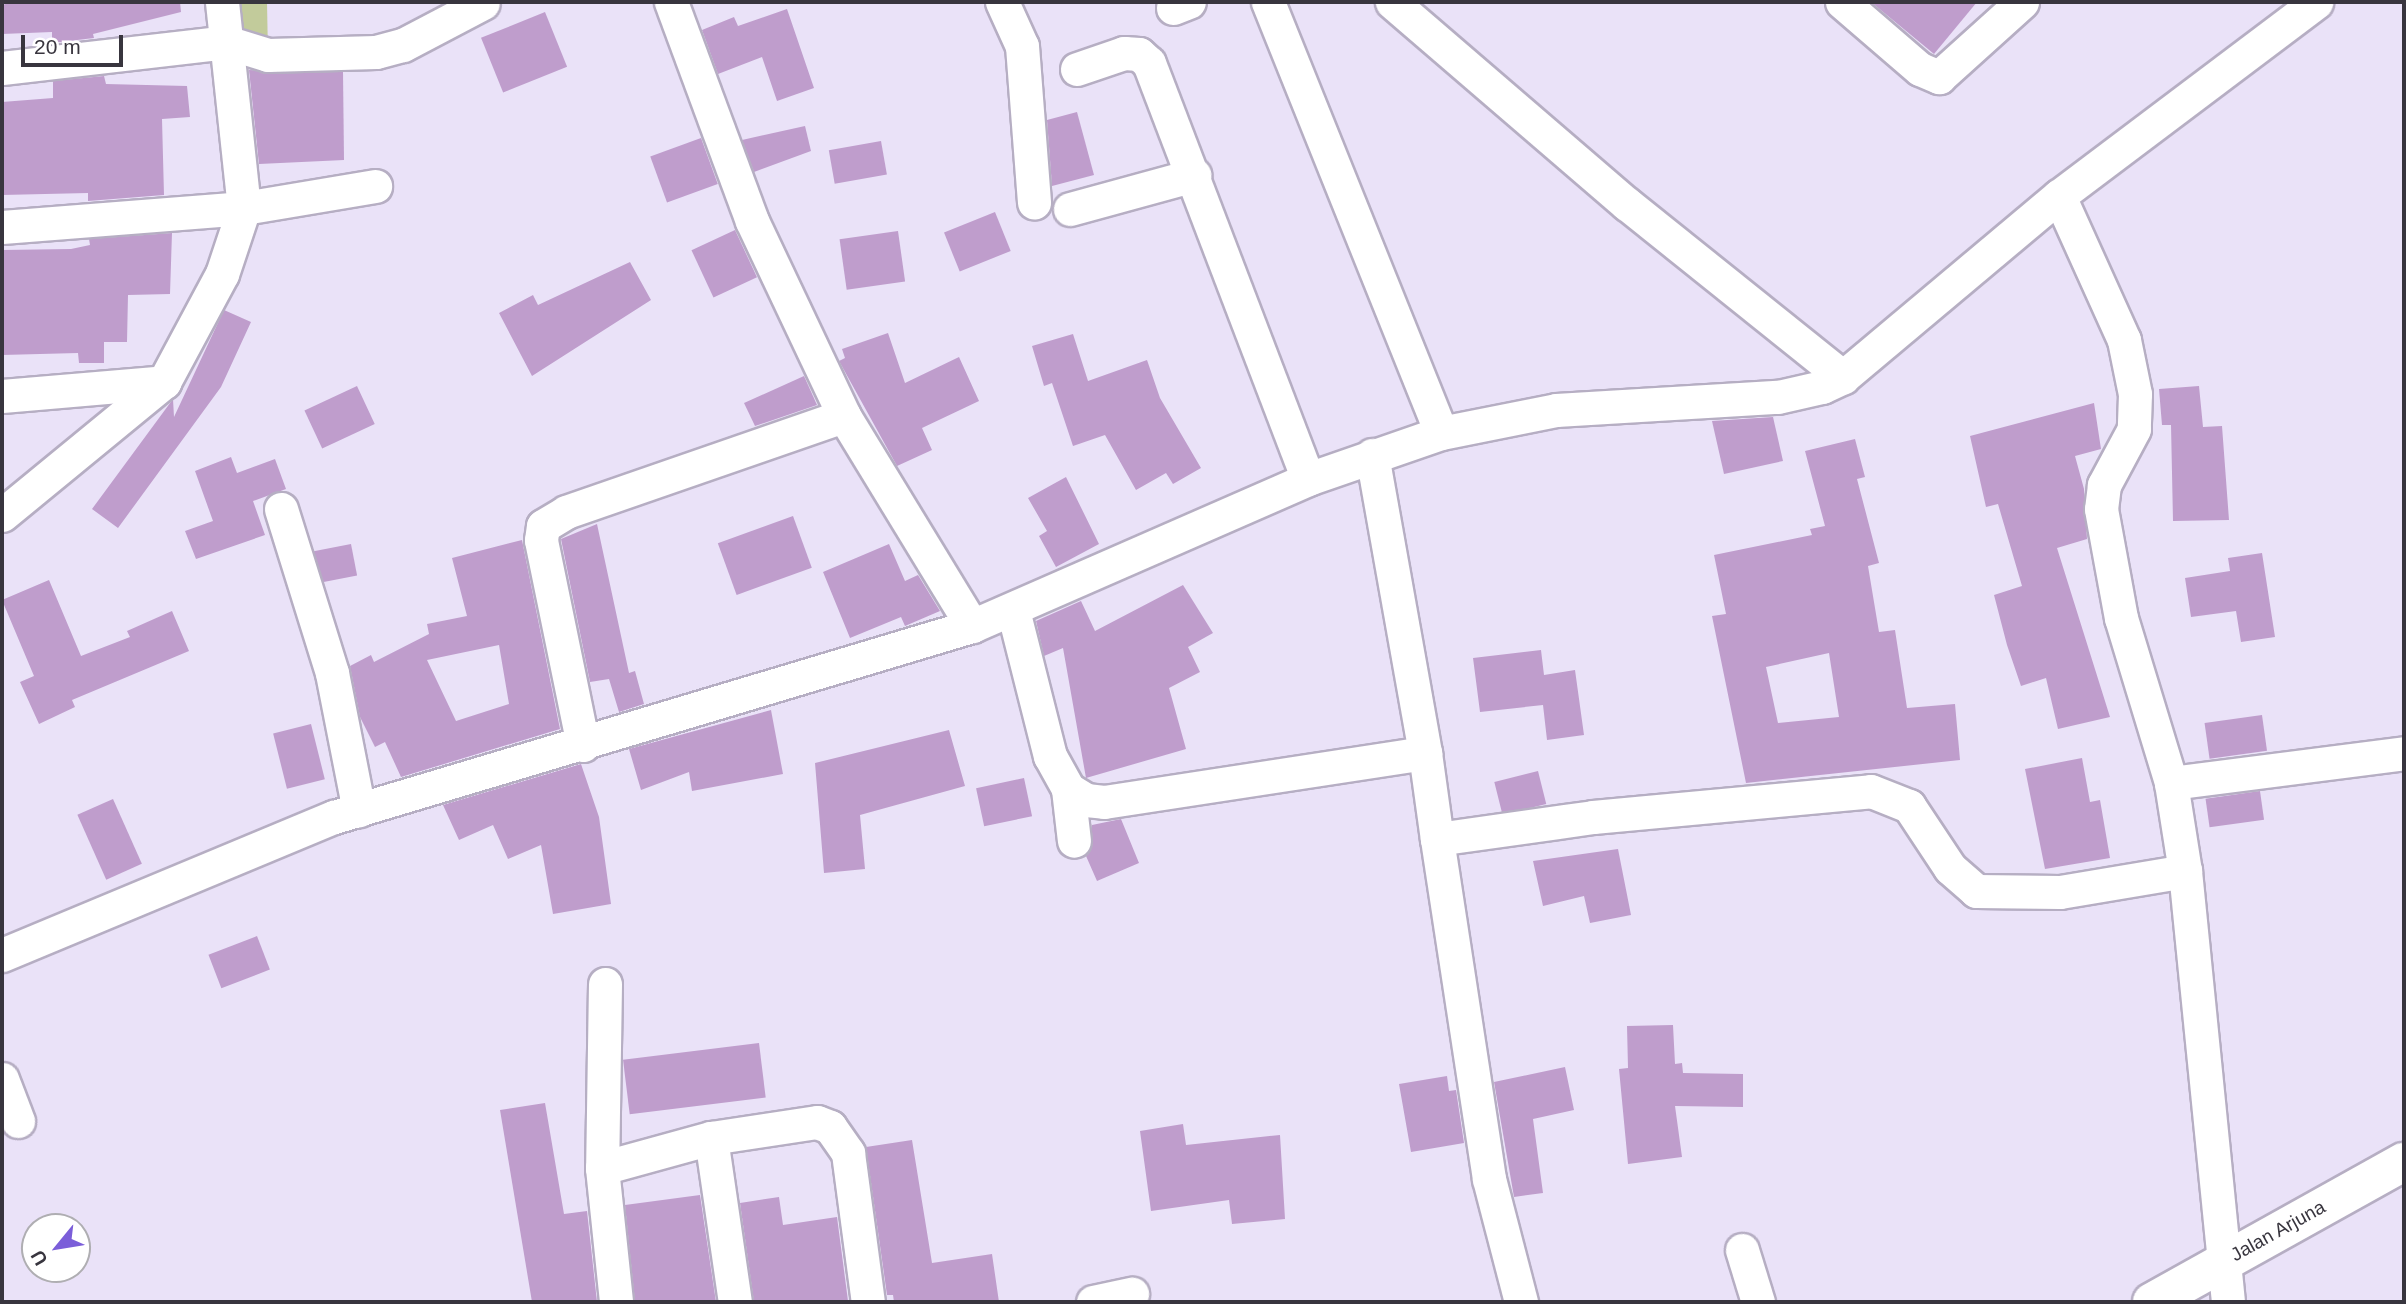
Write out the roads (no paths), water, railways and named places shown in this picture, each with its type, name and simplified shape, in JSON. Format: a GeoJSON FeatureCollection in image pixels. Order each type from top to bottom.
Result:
{"type":"FeatureCollection","features":[{"type":"Feature","properties":{"kind":"street"},"geometry":{"type":"LineString","coordinates":[[2,515],[164,382],[222,274],[244,208],[222,2]]}},
{"type":"Feature","properties":{"kind":"street"},"geometry":{"type":"LineString","coordinates":[[671,2],[752,221],[844,415],[972,626]]}},
{"type":"Feature","properties":{"kind":"street"},"geometry":{"type":"LineString","coordinates":[[1002,2],[1022,46],[1034,204]]}},
{"type":"Feature","properties":{"kind":"street"},"geometry":{"type":"LineString","coordinates":[[1268,2],[1441,433]]}},
{"type":"Feature","properties":{"kind":"street"},"geometry":{"type":"LineString","coordinates":[[1392,2],[1627,204],[1843,377]]}},
{"type":"Feature","properties":{"kind":"street"},"geometry":{"type":"LineString","coordinates":[[1842,2],[1920,69],[1934,77],[1947,74],[2022,2]]}},
{"type":"Feature","properties":{"kind":"street"},"geometry":{"type":"LineString","coordinates":[[2,955],[359,810],[583,745],[972,626],[1308,479],[1441,433],[1556,410],[1778,397],[1843,377],[2059,195],[2316,2]]}},
{"type":"Feature","properties":{"kind":"street"},"geometry":{"type":"LineString","coordinates":[[2,68],[226,42],[268,55],[376,52],[403,45],[483,3]]}},
{"type":"Feature","properties":{"kind":"street"},"geometry":{"type":"LineString","coordinates":[[1077,69],[1124,53],[1145,58],[1194,175],[1308,479]]}},
{"type":"Feature","properties":{"kind":"street"},"geometry":{"type":"LineString","coordinates":[[1070,209],[1194,175]]}},
{"type":"Feature","properties":{"kind":"street"},"geometry":{"type":"LineString","coordinates":[[2,227],[244,208],[375,186]]}},
{"type":"Feature","properties":{"kind":"street"},"geometry":{"type":"LineString","coordinates":[[2059,195],[2123,340],[2135,394],[2134,429],[2105,485],[2101,509],[2121,618],[2171,783],[2185,871],[2227,1260],[2228,1302]]}},
{"type":"Feature","properties":{"kind":"street"},"geometry":{"type":"LineString","coordinates":[[2,396],[164,382]]}},
{"type":"Feature","properties":{"kind":"street"},"geometry":{"type":"LineString","coordinates":[[583,745],[541,540],[544,526],[566,512],[844,415]]}},
{"type":"Feature","properties":{"kind":"street"},"geometry":{"type":"LineString","coordinates":[[1372,455],[1425,753],[1489,1179],[1521,1302]]}},
{"type":"Feature","properties":{"kind":"street"},"geometry":{"type":"LineString","coordinates":[[281,509],[331,673],[359,810]]}},
{"type":"Feature","properties":{"kind":"street"},"geometry":{"type":"LineString","coordinates":[[1013,610],[1050,756],[1068,789],[1074,841]]}},
{"type":"Feature","properties":{"kind":"street"},"geometry":{"type":"LineString","coordinates":[[1068,789],[1104,802],[1425,753]]}},
{"type":"Feature","properties":{"kind":"street"},"geometry":{"type":"LineString","coordinates":[[2171,783],[2404,753]]}},
{"type":"Feature","properties":{"kind":"street"},"geometry":{"type":"LineString","coordinates":[[1437,839],[1607,815],[1871,791],[1909,806],[1950,868],[1976,891],[2060,892],[2185,871]]}},
{"type":"Feature","properties":{"kind":"street"},"geometry":{"type":"LineString","coordinates":[[605,984],[602,1168],[616,1302]]}},
{"type":"Feature","properties":{"kind":"street"},"geometry":{"type":"LineString","coordinates":[[2,1079],[18,1121]]}},
{"type":"Feature","properties":{"kind":"street"},"geometry":{"type":"LineString","coordinates":[[602,1168],[711,1138],[817,1122],[838,1134],[848,1153],[868,1302]]}},
{"type":"Feature","properties":{"kind":"street"},"geometry":{"type":"LineString","coordinates":[[711,1138],[736,1302]]}},
{"type":"Feature","properties":{"kind":"street","name":"Jalan Arjuna"},"geometry":{"type":"LineString","coordinates":[[2152,1302],[2404,1162]]}},
{"type":"Feature","properties":{"kind":"street"},"geometry":{"type":"LineString","coordinates":[[1742,1250],[1758,1302]]}},
{"type":"Feature","properties":{"kind":"street"},"geometry":{"type":"LineString","coordinates":[[1093,1302],[1132,1294]]}}]}
